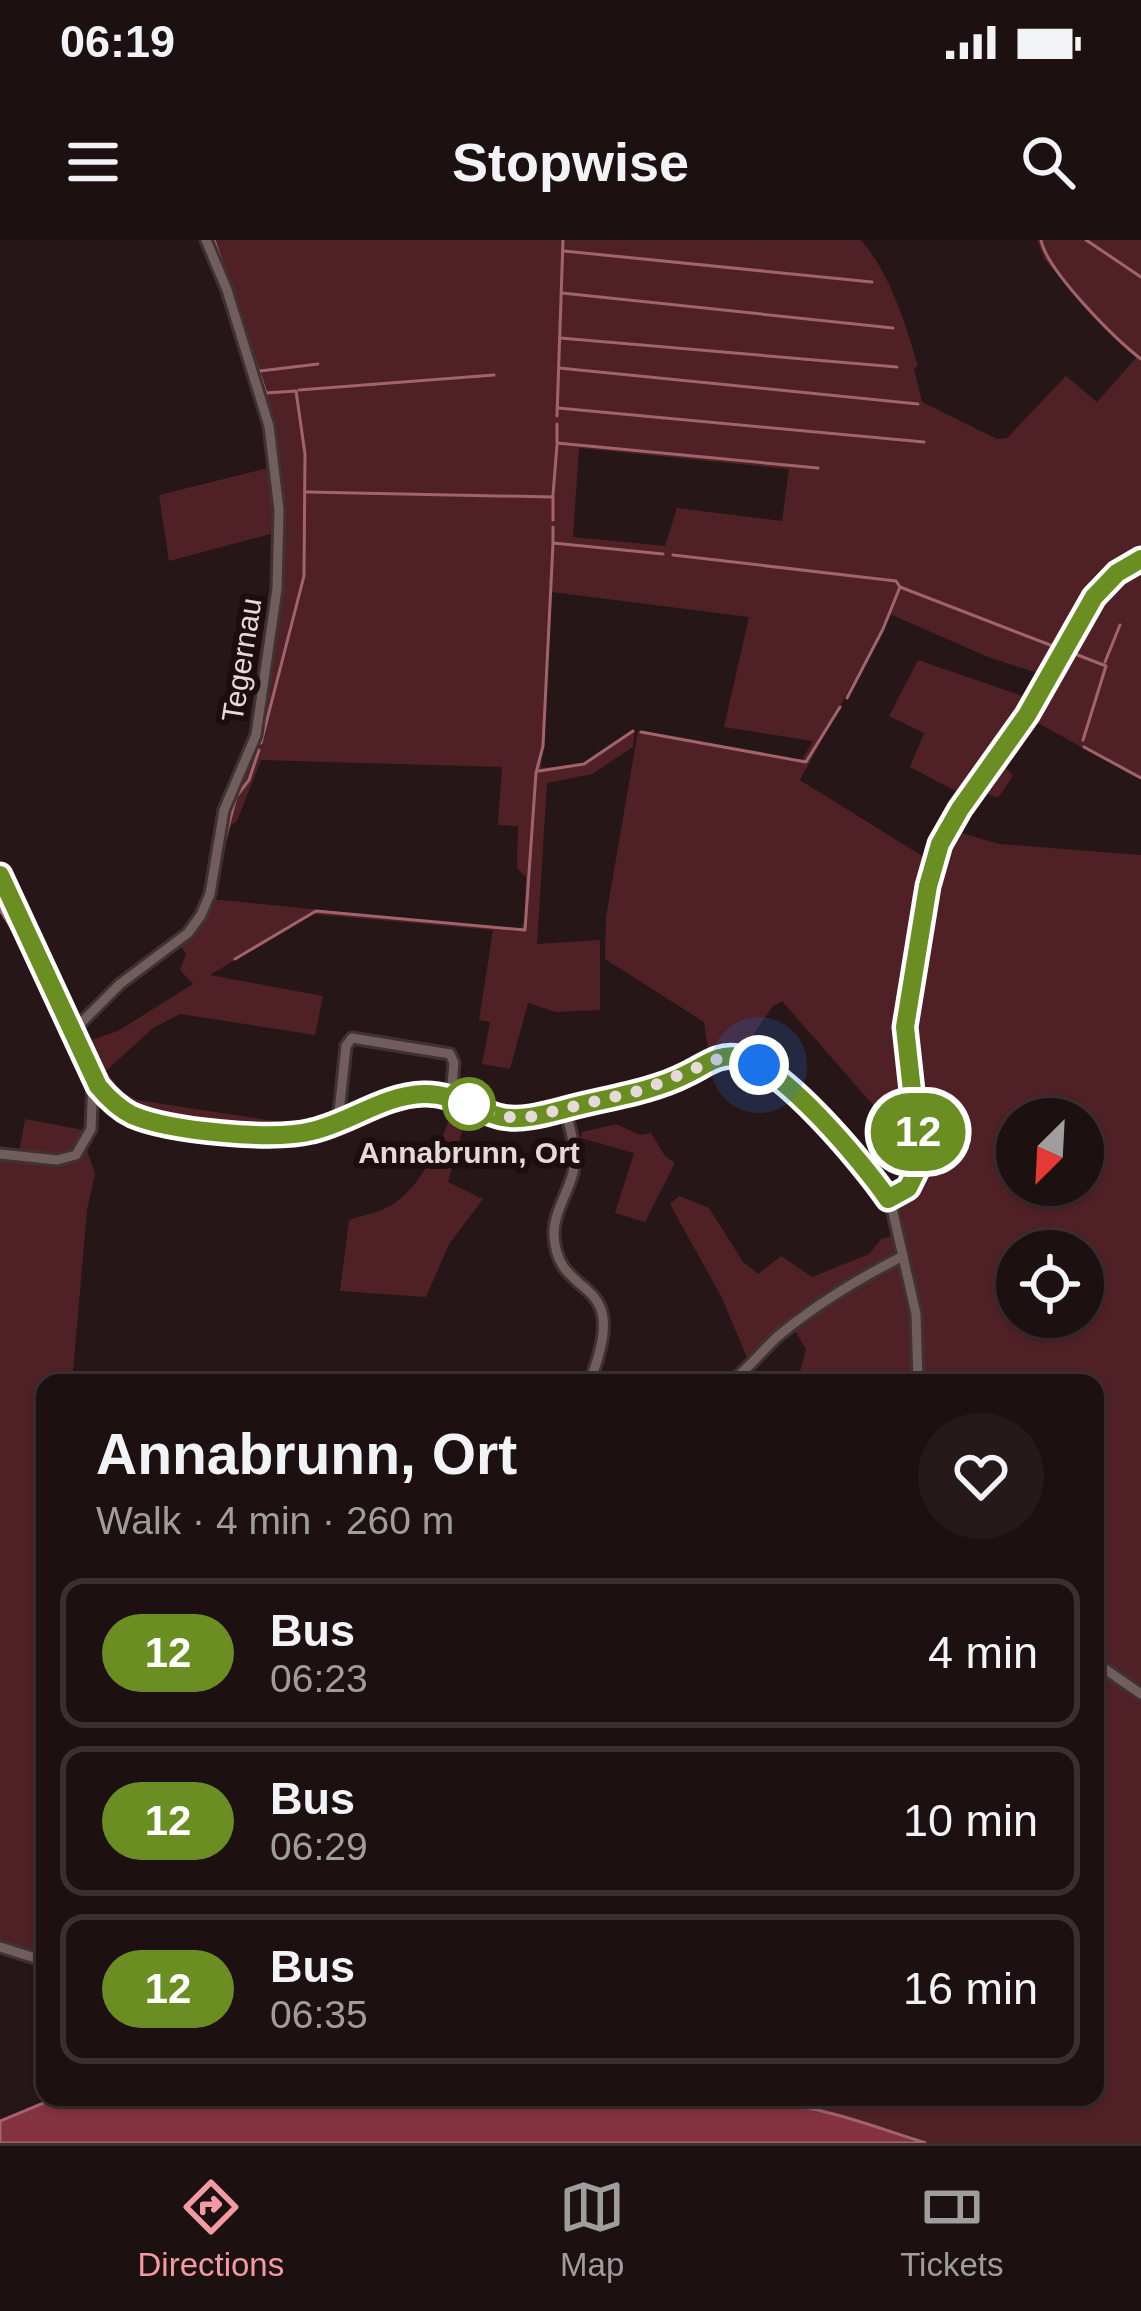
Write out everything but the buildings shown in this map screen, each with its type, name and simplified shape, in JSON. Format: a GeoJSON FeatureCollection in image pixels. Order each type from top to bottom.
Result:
{"type":"FeatureCollection","features":[{"type":"Feature","properties":{"kind":"street","name":"Tegernau"},"geometry":{"type":"LineString","coordinates":[[73,1031],[120,985],[188,933],[201,915],[210,894],[224,810],[256,735],[277,589],[280,510],[269,426],[227,290],[206,240]]}},
{"type":"Feature","properties":{"kind":"street"},"geometry":{"type":"LineString","coordinates":[[888,1199],[908,1188],[920,1164],[905,1027],[928,886],[940,844],[1027,715],[1094,597],[1117,573],[1141,559]]}},
{"type":"Feature","properties":{"kind":"street"},"geometry":{"type":"LineString","coordinates":[[0,875],[94,1078],[113,1103],[138,1117],[268,1136],[315,1131],[398,1098],[451,1097],[503,1117],[565,1109],[677,1078],[717,1058],[742,1058],[768,1071],[857,1158],[888,1199],[916,1314],[918,1374]]}},
{"type":"Feature","properties":{"kind":"street"},"geometry":{"type":"LineString","coordinates":[[338,1122],[346,1046],[352,1038],[450,1054],[454,1063],[451,1097]]}},
{"type":"Feature","properties":{"kind":"street"},"geometry":{"type":"LineString","coordinates":[[0,1154],[56,1160],[76,1155],[89,1136],[94,1078]]}},
{"type":"Feature","properties":{"kind":"street"},"geometry":{"type":"LineString","coordinates":[[565,1109],[574,1161],[554,1237],[563,1262],[604,1310],[605,1333],[592,1374]]}},
{"type":"Feature","properties":{"kind":"street"},"geometry":{"type":"LineString","coordinates":[[739,1374],[841,1288],[903,1256]]}},
{"type":"Feature","properties":{"kind":"street"},"geometry":{"type":"LineString","coordinates":[[1104,1668],[1141,1694]]}},
{"type":"Feature","properties":{"kind":"street"},"geometry":{"type":"LineString","coordinates":[[0,1947],[36,1958]]}},
{"type":"Feature","properties":{"kind":"shaded area"},"geometry":{"type":"Polygon","coordinates":[[[209,240],[861,240],[881,268],[902,316],[918,366],[914,369],[922,402],[997,439],[1007,438],[1066,376],[1097,402],[1136,358],[1045,260],[1037,240],[1141,240],[1141,780],[1029,718],[1047,676],[988,657],[890,614],[800,780],[935,864],[951,830],[999,844],[1141,855],[1141,2143],[926,2143],[834,2113],[796,2106],[1104,2106],[1104,1374],[799,1374],[806,1349],[791,1325],[750,1365],[722,1298],[670,1204],[679,1196],[709,1208],[743,1262],[758,1274],[781,1256],[812,1277],[869,1254],[881,1239],[896,1235],[892,1214],[923,1181],[917,1155],[782,1001],[772,1007],[741,1053],[709,1057],[704,1022],[605,959],[606,917],[638,731],[802,760],[813,741],[724,727],[749,617],[552,592],[541,768],[584,764],[635,730],[633,747],[592,774],[547,783],[537,944],[600,940],[600,1010],[556,1012],[528,1003],[510,1069],[482,1064],[490,1022],[479,1020],[493,930],[312,914],[210,975],[323,996],[315,1035],[180,1014],[153,1028],[106,1071],[121,1091],[137,1100],[287,1123],[285,1132],[197,1127],[132,1110],[105,1088],[82,1043],[118,1031],[193,984],[180,970],[186,954],[179,943],[211,899],[513,929],[524,922],[526,877],[517,868],[518,826],[498,825],[502,767],[261,760],[237,821],[231,825],[224,853],[219,854],[225,818],[256,743],[283,548],[270,421],[209,240]],[[579,448],[573,537],[665,546],[677,508],[782,521],[789,469],[579,448]]]}},
{"type":"Feature","properties":{"kind":"shaded area"},"geometry":{"type":"Polygon","coordinates":[[[272,467],[278,532],[169,561],[159,495],[272,467]]]}},
{"type":"Feature","properties":{"kind":"shaded area"},"geometry":{"type":"Polygon","coordinates":[[[918,660],[1031,699],[995,756],[1013,776],[998,798],[978,790],[965,796],[910,767],[924,733],[889,716],[918,660]]]}},
{"type":"Feature","properties":{"kind":"shaded area"},"geometry":{"type":"Polygon","coordinates":[[[453,1104],[468,1109],[448,1182],[483,1199],[449,1244],[426,1297],[340,1291],[349,1220],[390,1206],[415,1184],[439,1145],[453,1104]]]}},
{"type":"Feature","properties":{"kind":"shaded area"},"geometry":{"type":"Polygon","coordinates":[[[25,1119],[88,1131],[67,1153],[19,1153],[25,1119]]]}},
{"type":"Feature","properties":{"kind":"shaded area"},"geometry":{"type":"Polygon","coordinates":[[[616,1124],[640,1135],[651,1133],[675,1163],[645,1222],[615,1213],[634,1153],[581,1138],[582,1132],[616,1124]]]}},
{"type":"Feature","properties":{"kind":"shaded area"},"geometry":{"type":"Polygon","coordinates":[[[86,1147],[95,1174],[87,1210],[73,1374],[36,1374],[36,1955],[0,1944],[0,1158],[65,1163],[86,1147]]]}},
{"type":"Feature","properties":{"kind":"shaded area"},"geometry":{"type":"Polygon","coordinates":[[[36,2106],[797,2106],[926,2143],[0,2143],[0,2121],[36,2106]]]}},
{"type":"Feature","properties":{"kind":"waterway"},"geometry":{"type":"LineString","coordinates":[[214,240],[266,393],[296,391],[305,454],[304,576],[261,743]]}},
{"type":"Feature","properties":{"kind":"waterway"},"geometry":{"type":"LineString","coordinates":[[557,416],[563,240]]}},
{"type":"Feature","properties":{"kind":"waterway"},"geometry":{"type":"LineString","coordinates":[[1041,240],[1068,286],[1141,359]]}},
{"type":"Feature","properties":{"kind":"waterway"},"geometry":{"type":"LineString","coordinates":[[1086,240],[1141,277]]}},
{"type":"Feature","properties":{"kind":"waterway"},"geometry":{"type":"LineString","coordinates":[[564,251],[872,282]]}},
{"type":"Feature","properties":{"kind":"waterway"},"geometry":{"type":"LineString","coordinates":[[562,293],[893,328]]}},
{"type":"Feature","properties":{"kind":"waterway"},"geometry":{"type":"LineString","coordinates":[[560,338],[897,367]]}},
{"type":"Feature","properties":{"kind":"waterway"},"geometry":{"type":"LineString","coordinates":[[260,371],[318,364]]}},
{"type":"Feature","properties":{"kind":"waterway"},"geometry":{"type":"LineString","coordinates":[[559,368],[918,404]]}},
{"type":"Feature","properties":{"kind":"waterway"},"geometry":{"type":"LineString","coordinates":[[299,390],[494,375]]}},
{"type":"Feature","properties":{"kind":"waterway"},"geometry":{"type":"LineString","coordinates":[[558,408],[924,442]]}},
{"type":"Feature","properties":{"kind":"waterway"},"geometry":{"type":"LineString","coordinates":[[557,424],[557,443],[818,468]]}},
{"type":"Feature","properties":{"kind":"waterway"},"geometry":{"type":"LineString","coordinates":[[553,495],[557,445]]}},
{"type":"Feature","properties":{"kind":"waterway"},"geometry":{"type":"LineString","coordinates":[[307,492],[553,497],[553,520]]}},
{"type":"Feature","properties":{"kind":"waterway"},"geometry":{"type":"LineString","coordinates":[[553,527],[553,543],[663,554]]}},
{"type":"Feature","properties":{"kind":"waterway"},"geometry":{"type":"LineString","coordinates":[[235,959],[316,911],[525,930],[536,773],[543,746],[553,543]]}},
{"type":"Feature","properties":{"kind":"waterway"},"geometry":{"type":"LineString","coordinates":[[673,555],[896,581],[900,587],[1058,648]]}},
{"type":"Feature","properties":{"kind":"waterway"},"geometry":{"type":"LineString","coordinates":[[847,698],[900,587]]}},
{"type":"Feature","properties":{"kind":"waterway"},"geometry":{"type":"LineString","coordinates":[[1105,662],[1120,625]]}},
{"type":"Feature","properties":{"kind":"waterway"},"geometry":{"type":"LineString","coordinates":[[1070,652],[1106,666],[1083,740]]}},
{"type":"Feature","properties":{"kind":"waterway"},"geometry":{"type":"LineString","coordinates":[[641,732],[806,762],[840,707]]}},
{"type":"Feature","properties":{"kind":"waterway"},"geometry":{"type":"LineString","coordinates":[[539,771],[584,764],[633,731]]}},
{"type":"Feature","properties":{"kind":"waterway"},"geometry":{"type":"LineString","coordinates":[[1084,747],[1141,778]]}},
{"type":"Feature","properties":{"kind":"waterway"},"geometry":{"type":"LineString","coordinates":[[222,850],[236,797],[249,780],[259,750]]}},
{"type":"Feature","properties":{"kind":"waterway"},"geometry":{"type":"LineString","coordinates":[[0,910],[20,942]]}},
{"type":"Feature","properties":{"kind":"waterway"},"geometry":{"type":"LineString","coordinates":[[24,951],[62,1026]]}},
{"type":"Feature","properties":{"kind":"bus line","name":"12"},"geometry":{"type":"LineString","coordinates":[[0,875],[98,1086],[113,1103],[138,1117],[248,1135],[292,1135],[315,1131],[385,1102],[429,1094],[503,1117],[529,1117],[643,1090],[717,1058],[736,1056],[768,1071],[808,1106],[888,1199],[892,1198],[910,1186],[920,1164],[905,1027],[928,886],[940,844],[1027,715],[1094,597],[1117,573],[1141,559]]}},
{"type":"Feature","properties":{"kind":"place","name":"Annabrunn, Ort"},"geometry":{"type":"Point","coordinates":[469,1104]}},
{"type":"Feature","properties":{"kind":"route"},"geometry":{"type":"LineString","coordinates":[[469,1104],[503,1117],[529,1117],[643,1090],[725,1056],[759,1065]]}}]}
